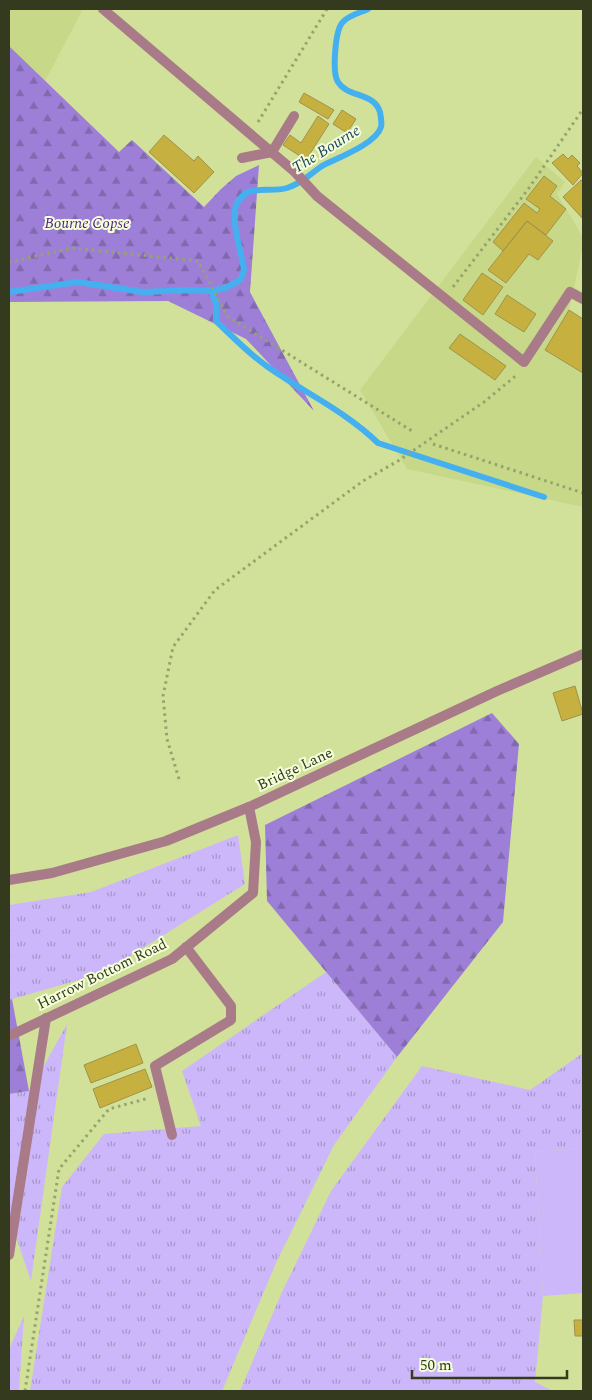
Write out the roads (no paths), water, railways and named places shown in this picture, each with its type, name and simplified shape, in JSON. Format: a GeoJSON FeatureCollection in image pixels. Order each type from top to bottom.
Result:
{"type":"FeatureCollection","features":[{"type":"Feature","properties":{"kind":"street"},"geometry":{"type":"LineString","coordinates":[[103,9],[272,152],[317,196],[524,362],[570,292],[583,299]]}},
{"type":"Feature","properties":{"kind":"street"},"geometry":{"type":"LineString","coordinates":[[242,158],[272,152],[294,116]]}},
{"type":"Feature","properties":{"kind":"street","name":"Bridge Lane"},"geometry":{"type":"LineString","coordinates":[[9,880],[52,873],[166,841],[249,807],[497,691],[583,654]]}},
{"type":"Feature","properties":{"kind":"street","name":"Harrow Bottom Road"},"geometry":{"type":"LineString","coordinates":[[9,1036],[172,959],[253,893],[256,842],[249,807]]}},
{"type":"Feature","properties":{"kind":"street"},"geometry":{"type":"LineString","coordinates":[[172,1135],[155,1066],[231,1020],[231,1006],[186,946]]}},
{"type":"Feature","properties":{"kind":"street"},"geometry":{"type":"LineString","coordinates":[[9,1255],[46,1018]]}},
{"type":"Feature","properties":{"kind":"waterway","name":"The Bourne"},"geometry":{"type":"LineString","coordinates":[[9,292],[78,282],[143,292],[211,291],[225,288],[241,279],[244,269],[237,237],[235,212],[236,205],[242,197],[251,191],[282,189],[297,184],[322,166],[364,145],[378,133],[381,127],[380,112],[377,106],[367,98],[342,87],[338,82],[335,70],[336,43],[342,23],[351,16],[368,9]]}},
{"type":"Feature","properties":{"kind":"waterway","name":"The Bourne"},"geometry":{"type":"LineString","coordinates":[[211,291],[216,303],[216,321],[254,357],[352,421],[378,443],[544,497]]}},
{"type":"Feature","properties":{"kind":"park label","name":"Bourne Copse"},"geometry":{"type":"Point","coordinates":[87,223]}}]}
